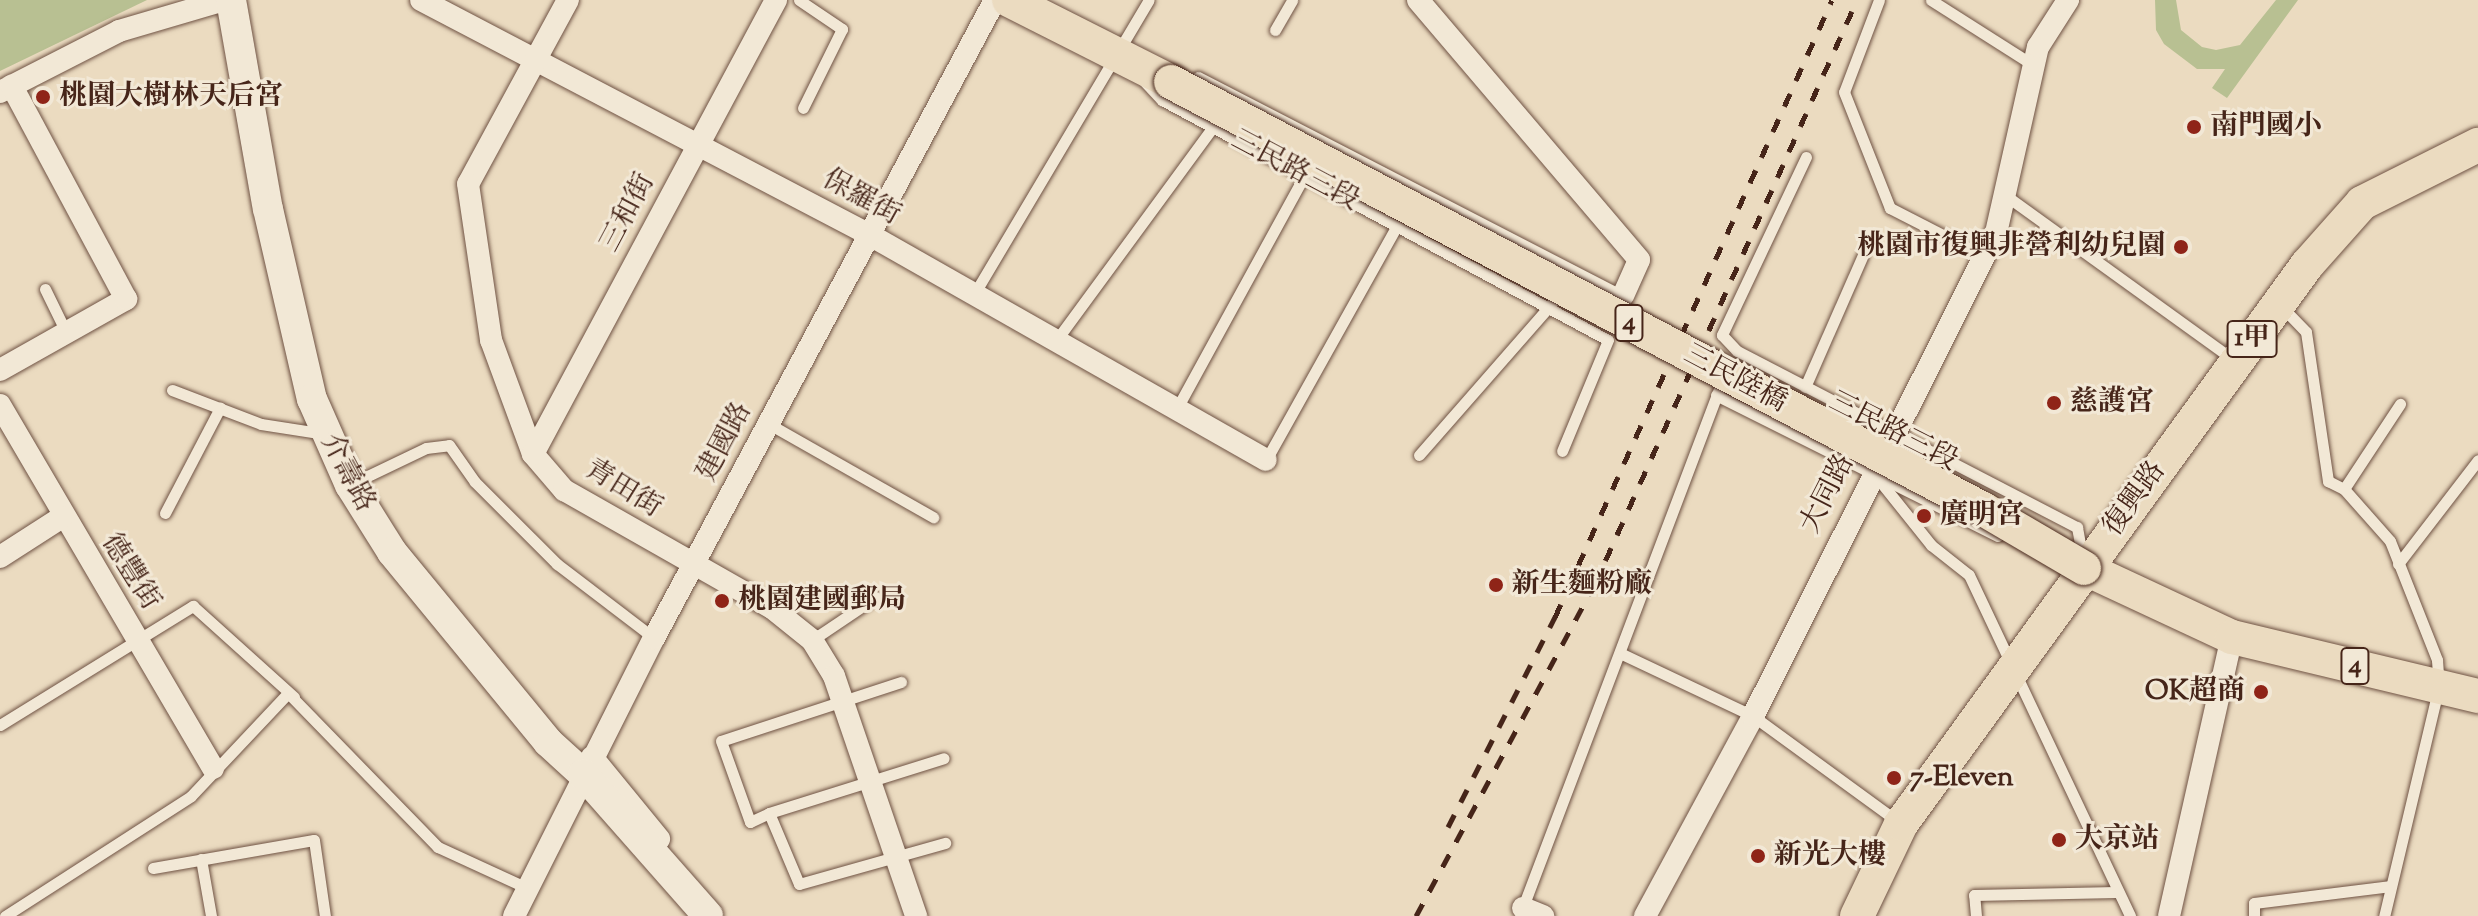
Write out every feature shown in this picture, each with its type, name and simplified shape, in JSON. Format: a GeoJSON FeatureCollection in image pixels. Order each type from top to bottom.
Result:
{"type":"FeatureCollection","features":[{"type":"Feature","properties":{"kind":"main road","name":"三民路三段"},"geometry":{"type":"LineString","coordinates":[[1009,0],[1171,82]]}},
{"type":"Feature","properties":{"kind":"main road","name":"三民陸橋"},"geometry":{"type":"LineString","coordinates":[[1171,82],[1983,509],[2084,568]]}},
{"type":"Feature","properties":{"kind":"main road","name":"復興路"},"geometry":{"type":"LineString","coordinates":[[1857,916],[1901,824],[2278,302],[2362,203],[2478,145]]}},
{"type":"Feature","properties":{"kind":"main road","name":"4"},"geometry":{"type":"LineString","coordinates":[[2084,568],[2232,637],[2478,696]]}},
{"type":"Feature","properties":{"kind":"street"},"geometry":{"type":"LineString","coordinates":[[0,370],[126,299],[6,89],[119,31],[224,0]]}},
{"type":"Feature","properties":{"kind":"street","name":"介壽路"},"geometry":{"type":"LineString","coordinates":[[231,0],[268,209],[325,434],[350,485],[392,552],[548,742],[585,771],[725,916]]}},
{"type":"Feature","properties":{"kind":"street","name":"保羅街"},"geometry":{"type":"LineString","coordinates":[[421,0],[870,235],[972,296],[1266,460]]}},
{"type":"Feature","properties":{"kind":"street","name":"青田街"},"geometry":{"type":"LineString","coordinates":[[568,0],[468,184],[491,340],[533,454],[564,490],[693,566],[772,608],[812,640],[842,700],[916,916]]}},
{"type":"Feature","properties":{"kind":"street","name":"三和街"},"geometry":{"type":"LineString","coordinates":[[533,454],[776,0]]}},
{"type":"Feature","properties":{"kind":"street","name":"建國路"},"geometry":{"type":"LineString","coordinates":[[514,916],[654,638],[995,0]]}},
{"type":"Feature","properties":{"kind":"street"},"geometry":{"type":"LineString","coordinates":[[1418,0],[1639,260],[1623,296]]}},
{"type":"Feature","properties":{"kind":"street","name":"大同路"},"geometry":{"type":"LineString","coordinates":[[1645,916],[1753,716],[1872,472],[1996,233],[2033,65],[2068,0]]}},
{"type":"Feature","properties":{"kind":"street","name":"德豐街"},"geometry":{"type":"LineString","coordinates":[[0,405],[62,517],[213,768]]}},
{"type":"Feature","properties":{"kind":"street"},"geometry":{"type":"LineString","coordinates":[[0,557],[62,517]]}},
{"type":"Feature","properties":{"kind":"street"},"geometry":{"type":"LineString","coordinates":[[2169,916],[2232,637]]}},
{"type":"Feature","properties":{"kind":"street","name":"介壽路"},"geometry":{"type":"LineString","coordinates":[[585,771],[708,916]]}},
{"type":"Feature","properties":{"kind":"street","name":"介壽路"},"geometry":{"type":"LineString","coordinates":[[585,771],[695,916]]}},
{"type":"Feature","properties":{"kind":"lane"},"geometry":{"type":"LineString","coordinates":[[799,0],[842,29],[803,108]]}},
{"type":"Feature","properties":{"kind":"lane"},"geometry":{"type":"LineString","coordinates":[[972,296],[1120,56],[1149,0]]}},
{"type":"Feature","properties":{"kind":"lane"},"geometry":{"type":"LineString","coordinates":[[1275,30],[1292,0]]}},
{"type":"Feature","properties":{"kind":"lane"},"geometry":{"type":"LineString","coordinates":[[1879,0],[1844,92],[1890,208],[1984,256]]}},
{"type":"Feature","properties":{"kind":"lane"},"geometry":{"type":"LineString","coordinates":[[1931,0],[2033,65]]}},
{"type":"Feature","properties":{"kind":"lane","name":"三民路三段"},"geometry":{"type":"LineString","coordinates":[[1120,56],[1162,100],[1608,340],[1562,451]]}},
{"type":"Feature","properties":{"kind":"lane","name":"三民路三段"},"geometry":{"type":"LineString","coordinates":[[1120,56],[1195,76],[1623,296]]}},
{"type":"Feature","properties":{"kind":"lane"},"geometry":{"type":"LineString","coordinates":[[1055,342],[1213,127]]}},
{"type":"Feature","properties":{"kind":"lane"},"geometry":{"type":"LineString","coordinates":[[1528,913],[1716,395],[1737,351],[1722,335],[1806,157]]}},
{"type":"Feature","properties":{"kind":"lane"},"geometry":{"type":"LineString","coordinates":[[1176,410],[1304,176]]}},
{"type":"Feature","properties":{"kind":"lane"},"geometry":{"type":"LineString","coordinates":[[2005,195],[2235,362]]}},
{"type":"Feature","properties":{"kind":"lane"},"geometry":{"type":"LineString","coordinates":[[1266,460],[1397,226]]}},
{"type":"Feature","properties":{"kind":"lane"},"geometry":{"type":"LineString","coordinates":[[1805,387],[1863,255]]}},
{"type":"Feature","properties":{"kind":"lane"},"geometry":{"type":"LineString","coordinates":[[1419,455],[1549,308],[1575,271]]}},
{"type":"Feature","properties":{"kind":"lane"},"geometry":{"type":"LineString","coordinates":[[45,289],[66,332]]}},
{"type":"Feature","properties":{"kind":"lane"},"geometry":{"type":"LineString","coordinates":[[2278,302],[2306,332],[2328,481],[2344,489],[2390,541],[2437,660],[2439,686],[2384,916]]}},
{"type":"Feature","properties":{"kind":"lane","name":"三民路三段"},"geometry":{"type":"LineString","coordinates":[[1737,351],[2077,527],[2084,568]]}},
{"type":"Feature","properties":{"kind":"lane"},"geometry":{"type":"LineString","coordinates":[[172,390],[261,424],[325,434]]}},
{"type":"Feature","properties":{"kind":"lane","name":"三民路三段"},"geometry":{"type":"LineString","coordinates":[[1716,395],[2014,545]]}},
{"type":"Feature","properties":{"kind":"lane"},"geometry":{"type":"LineString","coordinates":[[2344,489],[2400,404]]}},
{"type":"Feature","properties":{"kind":"lane"},"geometry":{"type":"LineString","coordinates":[[165,513],[220,408]]}},
{"type":"Feature","properties":{"kind":"lane"},"geometry":{"type":"LineString","coordinates":[[769,424],[933,517]]}},
{"type":"Feature","properties":{"kind":"lane"},"geometry":{"type":"LineString","coordinates":[[350,485],[426,448],[449,445],[475,482],[557,564],[654,638]]}},
{"type":"Feature","properties":{"kind":"lane"},"geometry":{"type":"LineString","coordinates":[[2398,564],[2478,460]]}},
{"type":"Feature","properties":{"kind":"lane"},"geometry":{"type":"LineString","coordinates":[[1872,472],[1931,545],[1969,575],[2016,667],[2116,892],[2130,916]]}},
{"type":"Feature","properties":{"kind":"lane"},"geometry":{"type":"LineString","coordinates":[[2028,552],[2057,567],[2084,568]]}},
{"type":"Feature","properties":{"kind":"lane"},"geometry":{"type":"LineString","coordinates":[[812,640],[876,597]]}},
{"type":"Feature","properties":{"kind":"lane"},"geometry":{"type":"LineString","coordinates":[[2,720],[193,606],[299,701],[438,847],[527,888]]}},
{"type":"Feature","properties":{"kind":"lane"},"geometry":{"type":"LineString","coordinates":[[1622,654],[1753,716],[1901,824]]}},
{"type":"Feature","properties":{"kind":"lane"},"geometry":{"type":"LineString","coordinates":[[901,682],[721,741],[750,822],[870,777],[944,758]]}},
{"type":"Feature","properties":{"kind":"lane"},"geometry":{"type":"LineString","coordinates":[[5,916],[191,796],[213,768],[288,693],[299,701]]}},
{"type":"Feature","properties":{"kind":"lane"},"geometry":{"type":"LineString","coordinates":[[769,813],[799,884],[945,843]]}},
{"type":"Feature","properties":{"kind":"lane"},"geometry":{"type":"LineString","coordinates":[[153,868],[314,840],[325,916]]}},
{"type":"Feature","properties":{"kind":"lane"},"geometry":{"type":"LineString","coordinates":[[201,859],[211,916]]}},
{"type":"Feature","properties":{"kind":"lane"},"geometry":{"type":"LineString","coordinates":[[2254,916],[2254,903],[2391,886]]}},
{"type":"Feature","properties":{"kind":"lane"},"geometry":{"type":"LineString","coordinates":[[1976,916],[1974,895],[2116,892]]}},
{"type":"Feature","properties":{"kind":"lane"},"geometry":{"type":"LineString","coordinates":[[25,903],[31,916]]}},
{"type":"Feature","properties":{"kind":"green space"},"geometry":{"type":"Polygon","coordinates":[[[0,0],[147,0],[0,71],[0,0]]]}},
{"type":"Feature","properties":{"kind":"green space"},"geometry":{"type":"Polygon","coordinates":[[[2155,0],[2176,0],[2181,30],[2202,47],[2216,50],[2240,45],[2276,0],[2298,0],[2227,98],[2212,88],[2225,69],[2197,69],[2164,44],[2156,30],[2155,0]]]}},
{"type":"Feature","properties":{"kind":"railway"},"geometry":{"type":"LineString","coordinates":[[1448,827],[1555,617],[1832,0]]}},
{"type":"Feature","properties":{"kind":"railway"},"geometry":{"type":"LineString","coordinates":[[1416,916],[1594,586],[1857,0]]}},
{"type":"Feature","properties":{"kind":"place","name":"桃園大樹林天后宮"},"geometry":{"type":"Point","coordinates":[43,97]}},
{"type":"Feature","properties":{"kind":"place","name":"南門國小"},"geometry":{"type":"Point","coordinates":[2194,127]}},
{"type":"Feature","properties":{"kind":"place","name":"桃園市復興非營利幼兒園"},"geometry":{"type":"Point","coordinates":[2181,247]}},
{"type":"Feature","properties":{"kind":"place","name":"慈護宮"},"geometry":{"type":"Point","coordinates":[2054,403]}},
{"type":"Feature","properties":{"kind":"place","name":"廣明宮"},"geometry":{"type":"Point","coordinates":[1924,516]}},
{"type":"Feature","properties":{"kind":"place","name":"新生麵粉廠"},"geometry":{"type":"Point","coordinates":[1496,585]}},
{"type":"Feature","properties":{"kind":"place","name":"桃園建國郵局"},"geometry":{"type":"Point","coordinates":[722,601]}},
{"type":"Feature","properties":{"kind":"place","name":"OK超商"},"geometry":{"type":"Point","coordinates":[2261,692]}},
{"type":"Feature","properties":{"kind":"place","name":"7-Eleven"},"geometry":{"type":"Point","coordinates":[1894,778]}},
{"type":"Feature","properties":{"kind":"place","name":"大京站"},"geometry":{"type":"Point","coordinates":[2059,840]}},
{"type":"Feature","properties":{"kind":"place","name":"新光大樓"},"geometry":{"type":"Point","coordinates":[1758,856]}}]}
